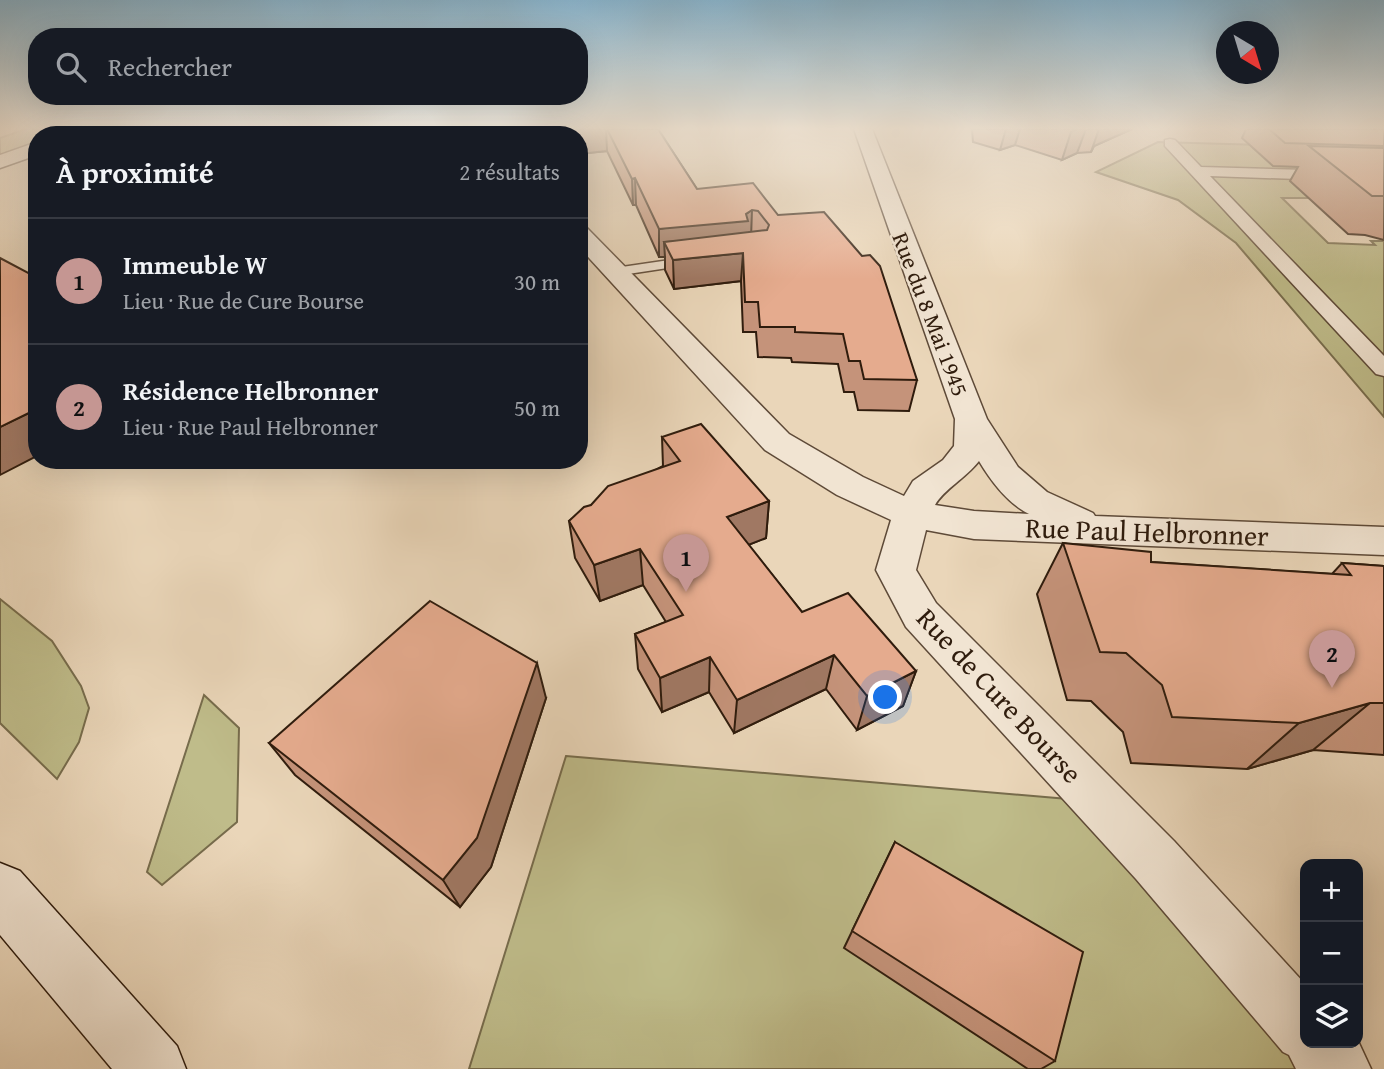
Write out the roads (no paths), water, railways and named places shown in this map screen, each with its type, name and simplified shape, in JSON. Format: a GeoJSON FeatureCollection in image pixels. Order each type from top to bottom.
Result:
{"type":"FeatureCollection","features":[{"type":"Feature","properties":{"kind":"street","name":"Rue du 8 Mai 1945"},"geometry":{"type":"LineString","coordinates":[[882,179],[971,419],[1005,475],[1034,501],[1056,513],[1099,528]]}},
{"type":"Feature","properties":{"kind":"street"},"geometry":{"type":"LineString","coordinates":[[1206,179],[1384,369]]}},
{"type":"Feature","properties":{"kind":"street"},"geometry":{"type":"LineString","coordinates":[[588,243],[777,442],[850,486],[911,514]]}},
{"type":"Feature","properties":{"kind":"street","name":"Rue du 8 Mai 1945"},"geometry":{"type":"LineString","coordinates":[[911,514],[926,490],[955,468],[971,448],[971,419]]}},
{"type":"Feature","properties":{"kind":"street","name":"Rue Paul Helbronner"},"geometry":{"type":"LineString","coordinates":[[911,514],[974,525],[1384,541]]}},
{"type":"Feature","properties":{"kind":"street","name":"Rue de Cure Bourse"},"geometry":{"type":"LineString","coordinates":[[911,514],[896,570],[921,615],[1155,860],[1300,1024]]}},
{"type":"Feature","properties":{"kind":"street"},"geometry":{"type":"LineString","coordinates":[[0,891],[154,1069]]}},
{"type":"Feature","properties":{"kind":"street"},"geometry":{"type":"LineString","coordinates":[[1320,1048],[1339,1069]]}},
{"type":"Feature","properties":{"kind":"lane"},"geometry":{"type":"LineString","coordinates":[[615,272],[705,260]]}},
{"type":"Feature","properties":{"kind":"place","name":"Immeuble W"},"geometry":{"type":"Point","coordinates":[686,592]}},
{"type":"Feature","properties":{"kind":"place","name":"Résidence Helbronner"},"geometry":{"type":"Point","coordinates":[1332,688]}}]}
